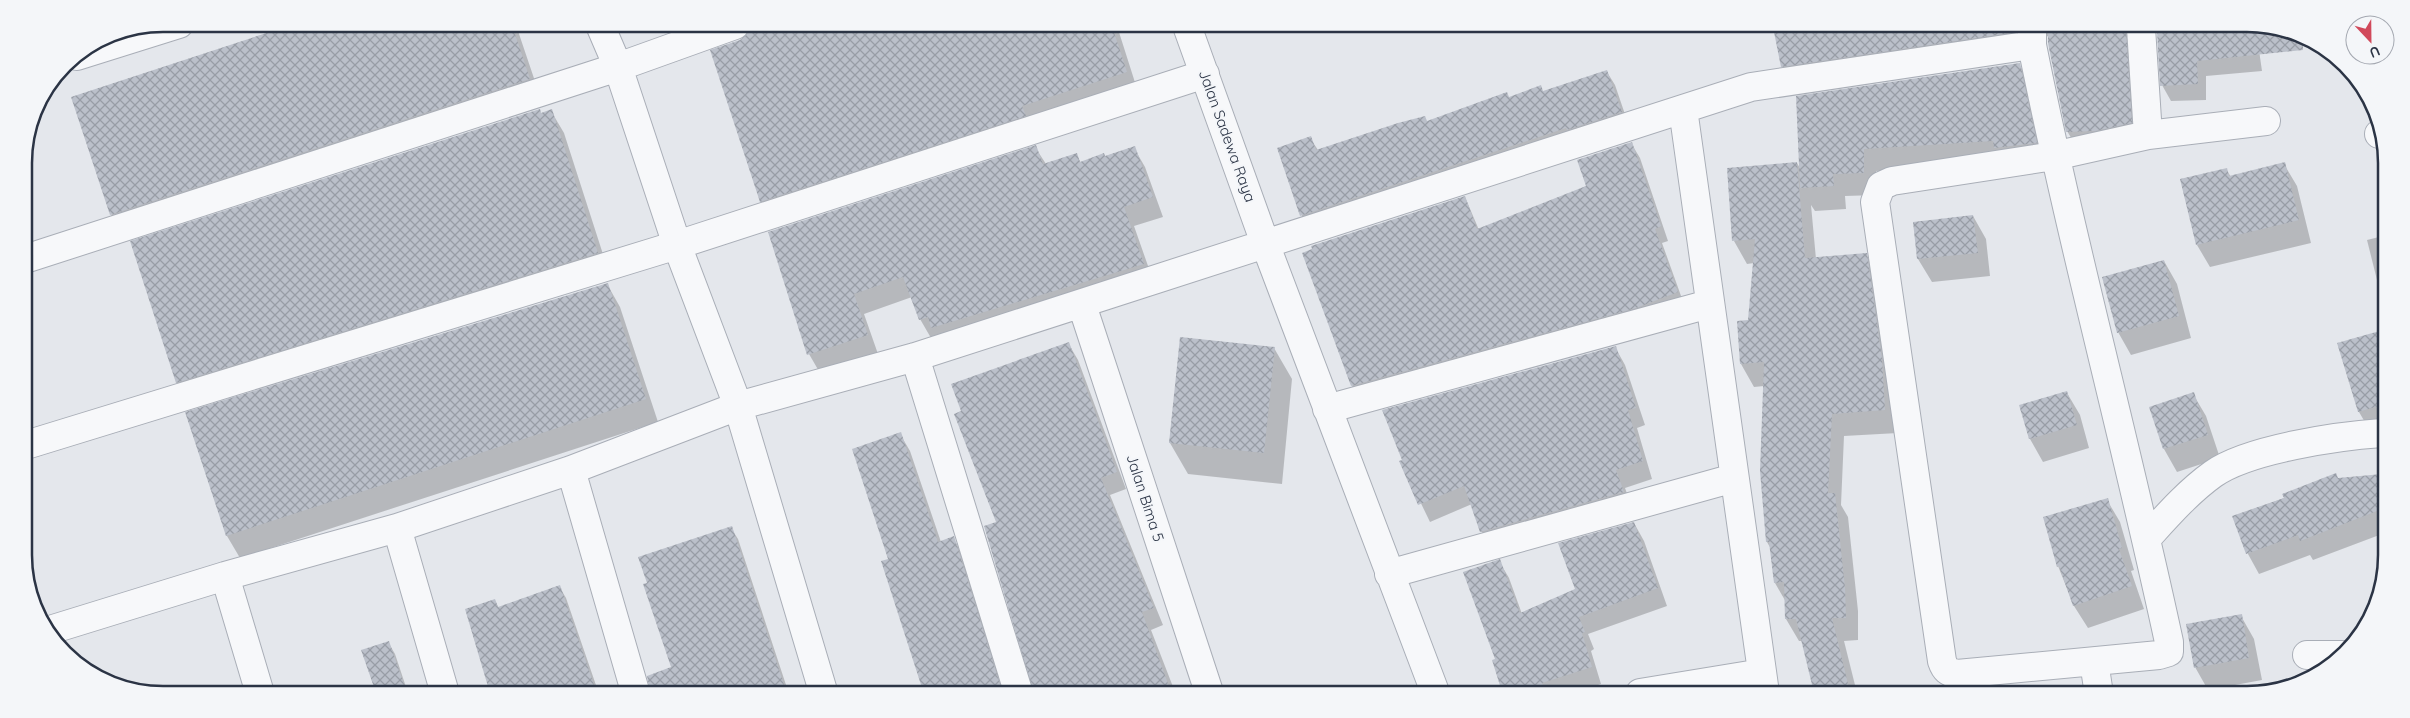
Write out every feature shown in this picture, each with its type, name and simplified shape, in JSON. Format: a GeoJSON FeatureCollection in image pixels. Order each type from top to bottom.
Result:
{"type":"FeatureCollection","features":[{"type":"Feature","properties":{"kind":"street"},"geometry":{"type":"LineString","coordinates":[[2141,32],[2148,135]]}},
{"type":"Feature","properties":{"kind":"street"},"geometry":{"type":"LineString","coordinates":[[603,33],[618,67],[677,245],[738,406],[821,686]]}},
{"type":"Feature","properties":{"kind":"street"},"geometry":{"type":"LineString","coordinates":[[33,256],[618,67],[713,33]]}},
{"type":"Feature","properties":{"kind":"street","name":"Jalan Sadewa Raya"},"geometry":{"type":"LineString","coordinates":[[1189,33],[1266,246],[1389,574],[1433,685]]}},
{"type":"Feature","properties":{"kind":"street"},"geometry":{"type":"LineString","coordinates":[[100,49],[148,34]]}},
{"type":"Feature","properties":{"kind":"street"},"geometry":{"type":"LineString","coordinates":[[56,628],[225,576],[397,528],[571,470],[738,406],[915,358],[1266,246],[1751,87],[2032,37],[2054,156],[2147,538],[2169,642],[2168,652],[2159,655],[1957,674],[1945,669],[1875,202],[1881,186],[1892,181],[2054,156],[2148,135],[2266,121]]}},
{"type":"Feature","properties":{"kind":"street"},"geometry":{"type":"LineString","coordinates":[[33,443],[677,245],[1205,74]]}},
{"type":"Feature","properties":{"kind":"street"},"geometry":{"type":"LineString","coordinates":[[1683,109],[1763,683],[1735,685]]}},
{"type":"Feature","properties":{"kind":"street"},"geometry":{"type":"LineString","coordinates":[[1327,409],[1709,304]]}},
{"type":"Feature","properties":{"kind":"street","name":"Jalan Bima 5"},"geometry":{"type":"LineString","coordinates":[[1082,305],[1207,686]]}},
{"type":"Feature","properties":{"kind":"street"},"geometry":{"type":"LineString","coordinates":[[915,358],[1016,686]]}},
{"type":"Feature","properties":{"kind":"street"},"geometry":{"type":"LineString","coordinates":[[2147,538],[2194,490],[2214,473],[2253,456],[2293,446],[2378,434]]}},
{"type":"Feature","properties":{"kind":"street"},"geometry":{"type":"LineString","coordinates":[[571,470],[633,686]]}},
{"type":"Feature","properties":{"kind":"street"},"geometry":{"type":"LineString","coordinates":[[1389,574],[1734,478]]}},
{"type":"Feature","properties":{"kind":"street"},"geometry":{"type":"LineString","coordinates":[[397,528],[443,686]]}},
{"type":"Feature","properties":{"kind":"street"},"geometry":{"type":"LineString","coordinates":[[225,576],[258,686]]}},
{"type":"Feature","properties":{"kind":"street"},"geometry":{"type":"LineString","coordinates":[[2307,655],[2330,655]]}},
{"type":"Feature","properties":{"kind":"street"},"geometry":{"type":"LineString","coordinates":[[2094,662],[2098,685]]}},
{"type":"Feature","properties":{"kind":"building"},"geometry":{"type":"Polygon","coordinates":[[[1774,32],[2015,32],[1781,67],[1774,32]]]}},
{"type":"Feature","properties":{"kind":"building"},"geometry":{"type":"Polygon","coordinates":[[[2048,32],[2126,32],[2132,123],[2095,131],[2066,132],[2048,43],[2048,32]]]}},
{"type":"Feature","properties":{"kind":"building"},"geometry":{"type":"Polygon","coordinates":[[[2157,32],[2247,32],[2281,37],[2303,45],[2303,50],[2197,61],[2198,84],[2160,86],[2157,32]]]}},
{"type":"Feature","properties":{"kind":"building"},"geometry":{"type":"Polygon","coordinates":[[[267,33],[515,33],[530,79],[110,215],[71,97],[267,33]]]}},
{"type":"Feature","properties":{"kind":"building"},"geometry":{"type":"Polygon","coordinates":[[[748,33],[1114,33],[1127,72],[1022,106],[1026,116],[760,202],[710,50],[740,40],[748,33]]]}},
{"type":"Feature","properties":{"kind":"building"},"geometry":{"type":"Polygon","coordinates":[[[2020,63],[2037,143],[1994,148],[1993,141],[1864,149],[1864,173],[1833,174],[1834,186],[1800,188],[1796,96],[2020,63]]]}},
{"type":"Feature","properties":{"kind":"building"},"geometry":{"type":"Polygon","coordinates":[[[1607,70],[1622,112],[1567,130],[1566,128],[1300,216],[1277,148],[1311,136],[1316,150],[1398,123],[1425,116],[1427,121],[1507,92],[1509,97],[1541,85],[1543,91],[1607,70]]]}},
{"type":"Feature","properties":{"kind":"building"},"geometry":{"type":"Polygon","coordinates":[[[540,109],[541,113],[552,109],[598,253],[176,383],[130,241],[540,109]]]}},
{"type":"Feature","properties":{"kind":"building"},"geometry":{"type":"Polygon","coordinates":[[[1632,142],[1661,226],[1655,229],[1678,292],[1636,308],[1351,386],[1302,253],[1312,249],[1311,246],[1465,196],[1477,229],[1586,186],[1577,160],[1632,142]]]}},
{"type":"Feature","properties":{"kind":"building"},"geometry":{"type":"Polygon","coordinates":[[[1036,145],[1043,164],[1077,153],[1080,162],[1104,153],[1105,156],[1135,146],[1153,197],[1124,207],[1144,264],[931,328],[928,317],[919,320],[903,277],[854,294],[868,335],[807,355],[768,232],[1036,145]]]}},
{"type":"Feature","properties":{"kind":"building"},"geometry":{"type":"Polygon","coordinates":[[[1797,162],[1805,258],[1867,253],[1882,359],[1885,410],[1832,414],[1828,493],[1835,493],[1845,588],[1846,618],[1832,618],[1848,685],[1812,685],[1796,619],[1785,619],[1784,582],[1774,583],[1769,542],[1766,542],[1760,471],[1764,362],[1740,364],[1737,321],[1748,320],[1755,239],[1732,241],[1727,168],[1797,162]]]}},
{"type":"Feature","properties":{"kind":"building"},"geometry":{"type":"Polygon","coordinates":[[[2285,162],[2299,220],[2196,245],[2180,179],[2227,168],[2229,176],[2285,162]]]}},
{"type":"Feature","properties":{"kind":"building"},"geometry":{"type":"Polygon","coordinates":[[[1973,215],[1978,253],[1917,259],[1913,222],[1973,215]]]}},
{"type":"Feature","properties":{"kind":"building"},"geometry":{"type":"Polygon","coordinates":[[[2164,260],[2179,316],[2117,333],[2102,277],[2164,260]]]}},
{"type":"Feature","properties":{"kind":"building"},"geometry":{"type":"Polygon","coordinates":[[[608,283],[646,399],[226,536],[185,412],[608,283]]]}},
{"type":"Feature","properties":{"kind":"building"},"geometry":{"type":"Polygon","coordinates":[[[2378,331],[2378,406],[2358,412],[2337,343],[2378,331]]]}},
{"type":"Feature","properties":{"kind":"building"},"geometry":{"type":"Polygon","coordinates":[[[1180,337],[1275,347],[1264,453],[1169,443],[1180,337]]]}},
{"type":"Feature","properties":{"kind":"building"},"geometry":{"type":"Polygon","coordinates":[[[1069,342],[1117,472],[1101,478],[1154,608],[1142,612],[1169,686],[1031,686],[984,526],[996,522],[954,414],[961,411],[951,384],[1069,342]]]}},
{"type":"Feature","properties":{"kind":"building"},"geometry":{"type":"Polygon","coordinates":[[[1616,346],[1636,408],[1628,410],[1643,461],[1616,470],[1624,492],[1480,532],[1464,486],[1418,505],[1399,461],[1402,460],[1382,410],[1616,346]]]}},
{"type":"Feature","properties":{"kind":"building"},"geometry":{"type":"Polygon","coordinates":[[[2067,391],[2077,425],[2029,439],[2019,405],[2067,391]]]}},
{"type":"Feature","properties":{"kind":"building"},"geometry":{"type":"Polygon","coordinates":[[[2194,392],[2208,435],[2163,449],[2149,407],[2194,392]]]}},
{"type":"Feature","properties":{"kind":"building"},"geometry":{"type":"Polygon","coordinates":[[[901,432],[938,542],[954,536],[1000,686],[921,686],[881,561],[888,559],[852,449],[901,432]]]}},
{"type":"Feature","properties":{"kind":"building"},"geometry":{"type":"Polygon","coordinates":[[[2336,473],[2338,478],[2378,474],[2378,511],[2300,541],[2298,535],[2246,554],[2232,516],[2284,498],[2282,494],[2336,473]]]}},
{"type":"Feature","properties":{"kind":"building"},"geometry":{"type":"Polygon","coordinates":[[[2108,498],[2122,548],[2119,549],[2132,586],[2073,606],[2059,566],[2057,567],[2043,517],[2108,498]]]}},
{"type":"Feature","properties":{"kind":"building"},"geometry":{"type":"Polygon","coordinates":[[[1634,522],[1658,588],[1579,617],[1585,632],[1582,633],[1592,667],[1542,683],[1542,685],[1500,685],[1492,660],[1495,659],[1463,572],[1500,559],[1520,613],[1575,589],[1558,543],[1634,522]]]}},
{"type":"Feature","properties":{"kind":"building"},"geometry":{"type":"Polygon","coordinates":[[[732,526],[784,686],[649,686],[647,676],[671,667],[643,584],[647,583],[638,557],[732,526]]]}},
{"type":"Feature","properties":{"kind":"building"},"geometry":{"type":"Polygon","coordinates":[[[560,585],[594,686],[488,686],[465,609],[495,599],[498,607],[560,585]]]}},
{"type":"Feature","properties":{"kind":"building"},"geometry":{"type":"Polygon","coordinates":[[[2242,614],[2249,658],[2194,668],[2186,624],[2242,614]]]}},
{"type":"Feature","properties":{"kind":"building"},"geometry":{"type":"Polygon","coordinates":[[[389,641],[405,686],[374,686],[361,650],[389,641]]]}}]}
